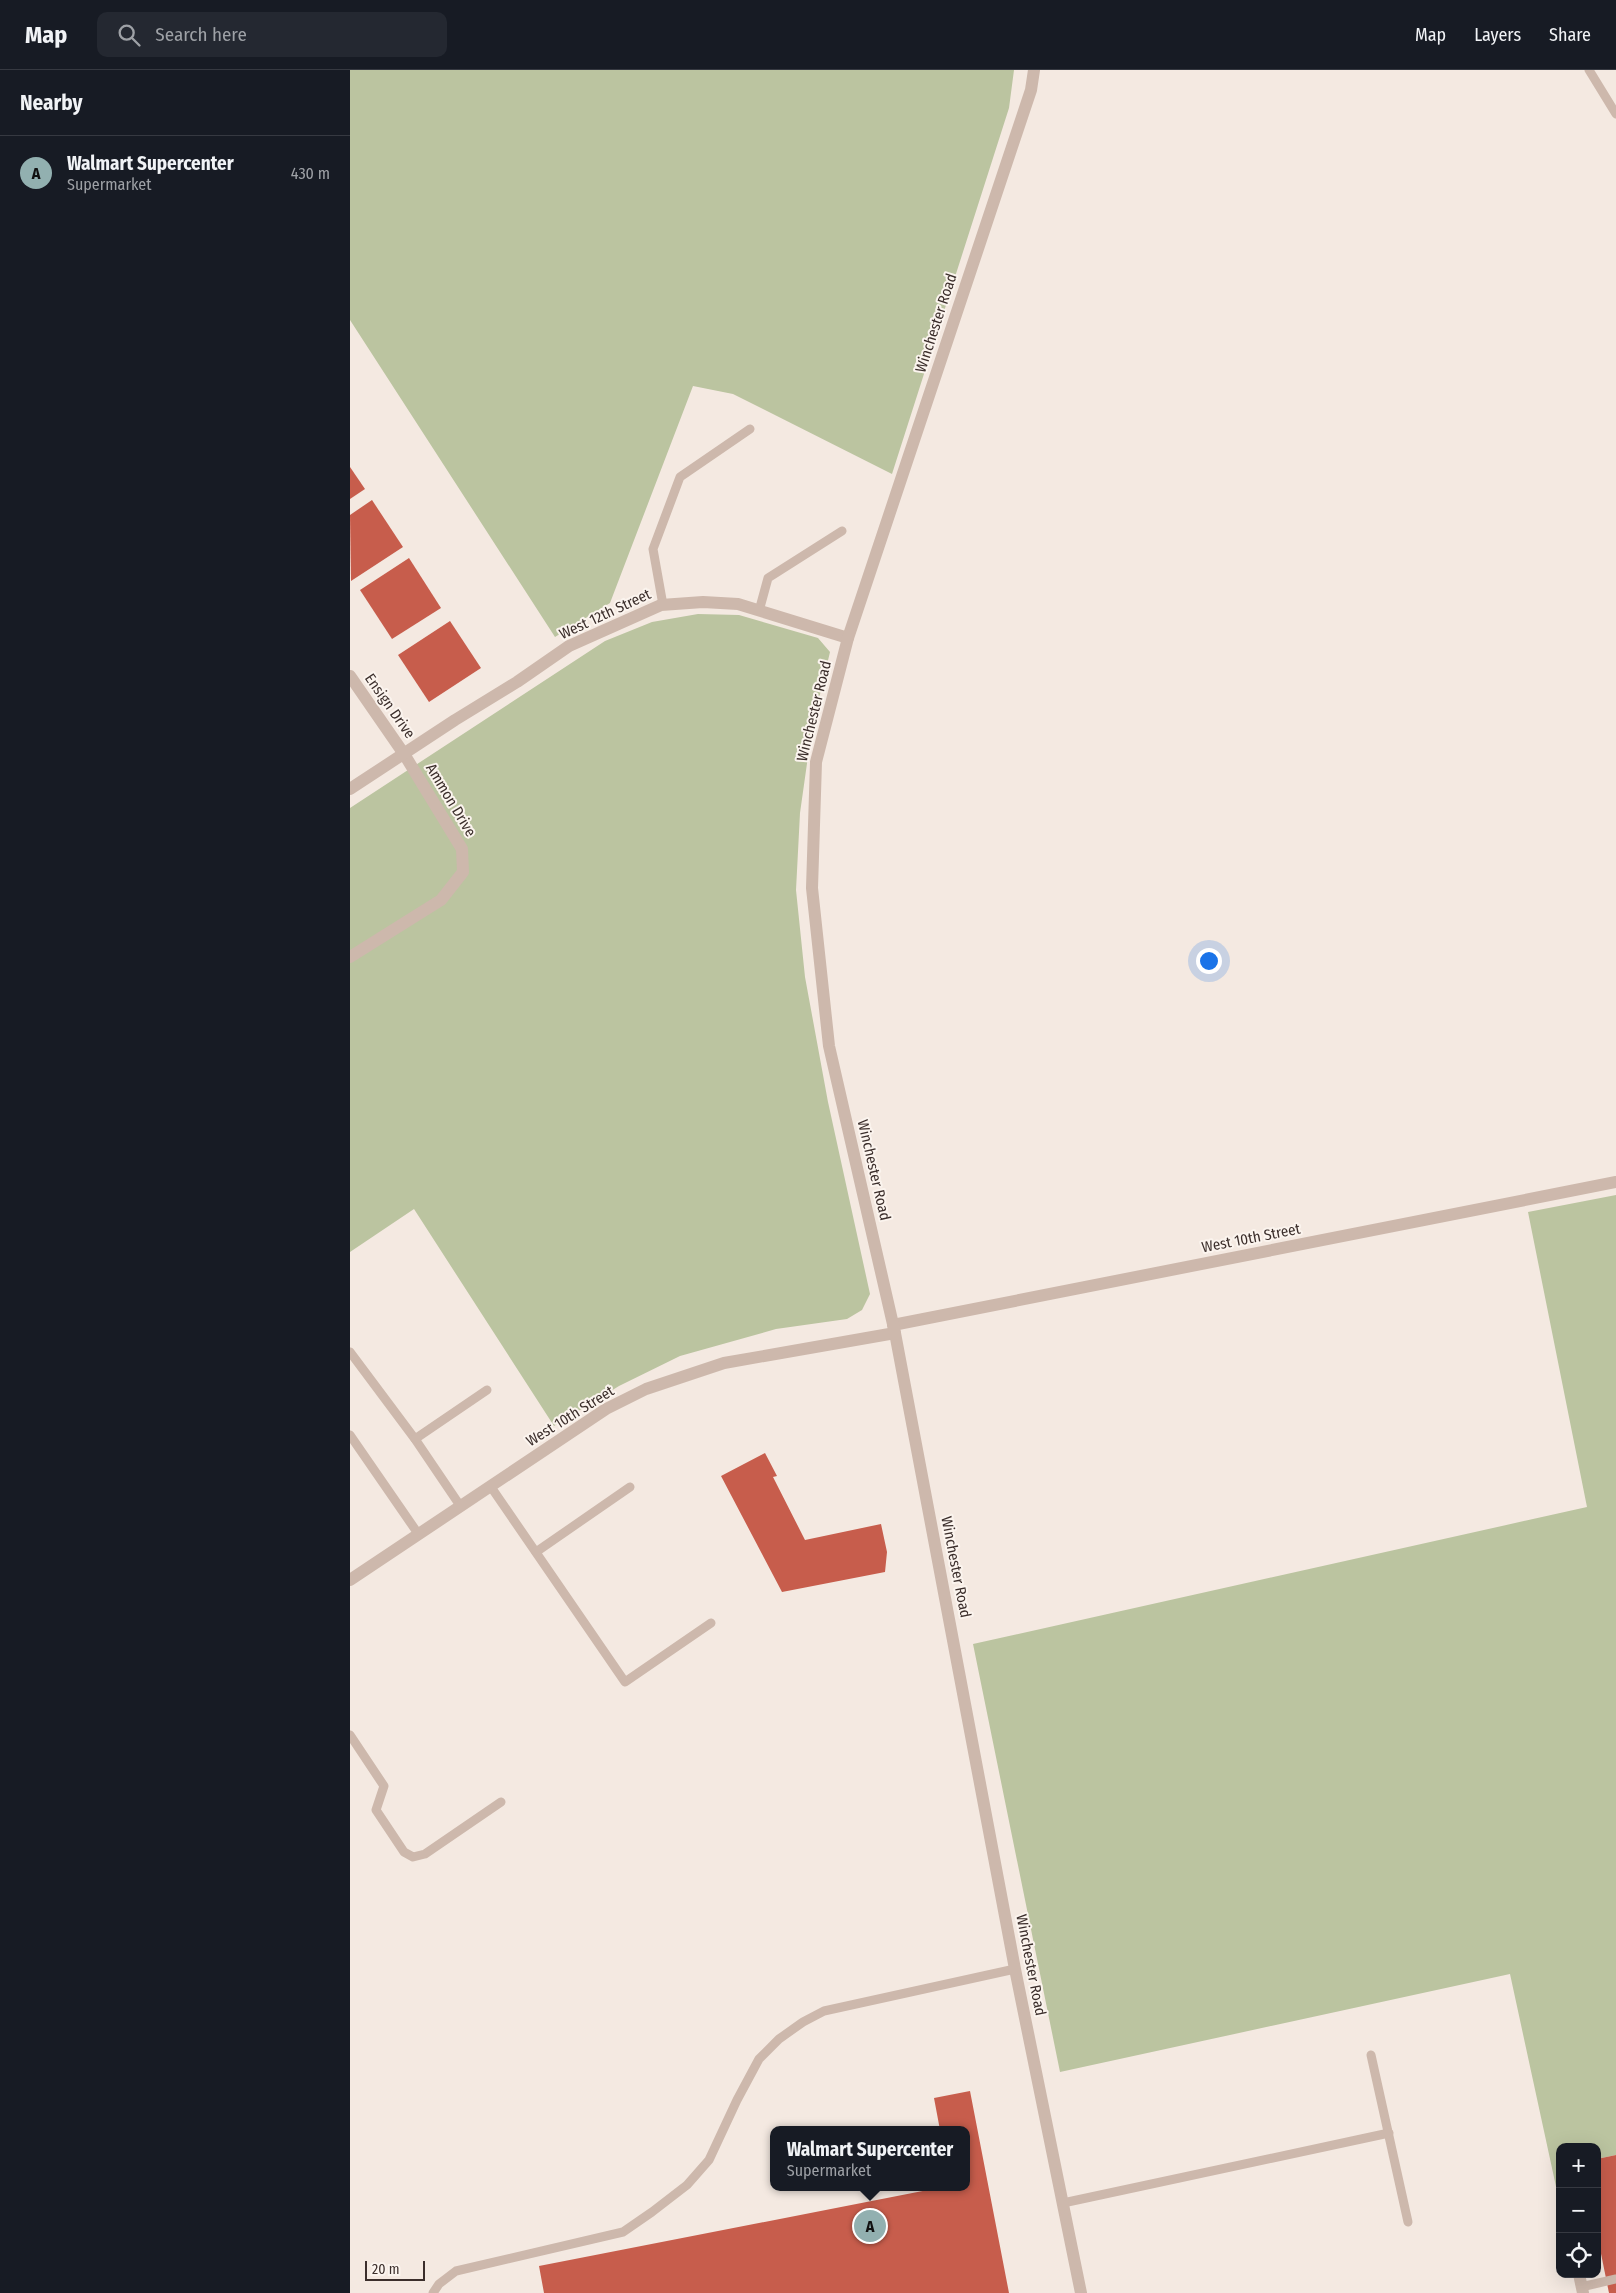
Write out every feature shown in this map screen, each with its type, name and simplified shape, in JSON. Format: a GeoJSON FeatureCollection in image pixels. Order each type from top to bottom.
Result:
{"type":"FeatureCollection","features":[{"type":"Feature","properties":{"kind":"street","name":"Winchester Road"},"geometry":{"type":"LineString","coordinates":[[1034,70],[1031,90],[848,638],[816,762],[812,888],[829,1046],[894,1329],[1015,1969],[1081,2293]]}},
{"type":"Feature","properties":{"kind":"street","name":"West 12th Street"},"geometry":{"type":"LineString","coordinates":[[350,789],[517,682],[569,646],[664,605],[709,602],[738,604],[848,638]]}},
{"type":"Feature","properties":{"kind":"street","name":"Ensign Drive"},"geometry":{"type":"LineString","coordinates":[[350,676],[404,754]]}},
{"type":"Feature","properties":{"kind":"street","name":"Ammon Drive"},"geometry":{"type":"LineString","coordinates":[[350,957],[441,900],[464,872],[462,849],[404,754]]}},
{"type":"Feature","properties":{"kind":"street","name":"West 10th Street"},"geometry":{"type":"LineString","coordinates":[[350,1580],[462,1507],[606,1409],[646,1389],[724,1363],[1616,1182]]}},
{"type":"Feature","properties":{"kind":"lane"},"geometry":{"type":"LineString","coordinates":[[1589,70],[1616,114]]}},
{"type":"Feature","properties":{"kind":"lane"},"geometry":{"type":"LineString","coordinates":[[664,605],[653,549],[680,477],[750,429]]}},
{"type":"Feature","properties":{"kind":"lane"},"geometry":{"type":"LineString","coordinates":[[759,611],[768,578],[842,532]]}},
{"type":"Feature","properties":{"kind":"lane"},"geometry":{"type":"LineString","coordinates":[[350,1352],[415,1439],[462,1507]]}},
{"type":"Feature","properties":{"kind":"lane"},"geometry":{"type":"LineString","coordinates":[[415,1439],[487,1390]]}},
{"type":"Feature","properties":{"kind":"lane"},"geometry":{"type":"LineString","coordinates":[[350,1435],[419,1535]]}},
{"type":"Feature","properties":{"kind":"lane"},"geometry":{"type":"LineString","coordinates":[[491,1487],[625,1682],[711,1623]]}},
{"type":"Feature","properties":{"kind":"lane"},"geometry":{"type":"LineString","coordinates":[[536,1552],[630,1487]]}},
{"type":"Feature","properties":{"kind":"lane"},"geometry":{"type":"LineString","coordinates":[[350,1735],[384,1786],[376,1810],[404,1852],[413,1857],[425,1854],[501,1802]]}},
{"type":"Feature","properties":{"kind":"lane"},"geometry":{"type":"LineString","coordinates":[[434,2293],[439,2284],[456,2271],[623,2232],[652,2212],[687,2185],[709,2160],[737,2100],[759,2059],[778,2039],[803,2022],[824,2012],[1015,1969]]}},
{"type":"Feature","properties":{"kind":"lane"},"geometry":{"type":"LineString","coordinates":[[1371,2055],[1408,2222]]}},
{"type":"Feature","properties":{"kind":"lane"},"geometry":{"type":"LineString","coordinates":[[1063,2203],[1389,2133]]}},
{"type":"Feature","properties":{"kind":"lane"},"geometry":{"type":"LineString","coordinates":[[1581,2285],[1616,2279]]}},
{"type":"Feature","properties":{"kind":"green space"},"geometry":{"type":"Polygon","coordinates":[[[350,70],[1014,70],[1009,108],[892,474],[733,394],[693,386],[610,603],[555,637],[350,320],[350,70]]]}},
{"type":"Feature","properties":{"kind":"green space"},"geometry":{"type":"Polygon","coordinates":[[[698,614],[739,615],[818,638],[830,652],[812,728],[800,813],[796,890],[805,977],[828,1102],[870,1294],[862,1310],[847,1319],[776,1329],[680,1356],[619,1386],[554,1426],[414,1209],[350,1252],[350,808],[605,641],[652,622],[698,614]]]}},
{"type":"Feature","properties":{"kind":"green space"},"geometry":{"type":"Polygon","coordinates":[[[1616,1195],[1616,2155],[1601,2158],[1601,2143],[1556,2143],[1556,2187],[1510,1974],[1060,2072],[973,1644],[1587,1507],[1528,1212],[1616,1195]]]}},
{"type":"Feature","properties":{"kind":"building"},"geometry":{"type":"Polygon","coordinates":[[[350,467],[365,489],[350,499],[350,467]]]}},
{"type":"Feature","properties":{"kind":"building"},"geometry":{"type":"Polygon","coordinates":[[[372,500],[403,547],[351,581],[350,515],[372,500]]]}},
{"type":"Feature","properties":{"kind":"building"},"geometry":{"type":"Polygon","coordinates":[[[409,558],[441,608],[392,639],[360,590],[409,558]]]}},
{"type":"Feature","properties":{"kind":"building"},"geometry":{"type":"Polygon","coordinates":[[[450,621],[481,668],[429,702],[398,655],[450,621]]]}},
{"type":"Feature","properties":{"kind":"building"},"geometry":{"type":"Polygon","coordinates":[[[765,1453],[777,1476],[773,1477],[805,1540],[881,1524],[887,1552],[885,1572],[782,1592],[721,1476],[765,1453]]]}},
{"type":"Feature","properties":{"kind":"building"},"geometry":{"type":"Polygon","coordinates":[[[970,2091],[1009,2293],[544,2293],[539,2266],[923,2191],[970,2191],[970,2126],[939,2126],[934,2098],[970,2091]]]}},
{"type":"Feature","properties":{"kind":"building"},"geometry":{"type":"Polygon","coordinates":[[[1616,2155],[1616,2293],[1609,2293],[1601,2254],[1601,2158],[1616,2155]]]}},
{"type":"Feature","properties":{"kind":"place","name":"Walmart Supercenter"},"geometry":{"type":"Point","coordinates":[870,2226]}}]}
